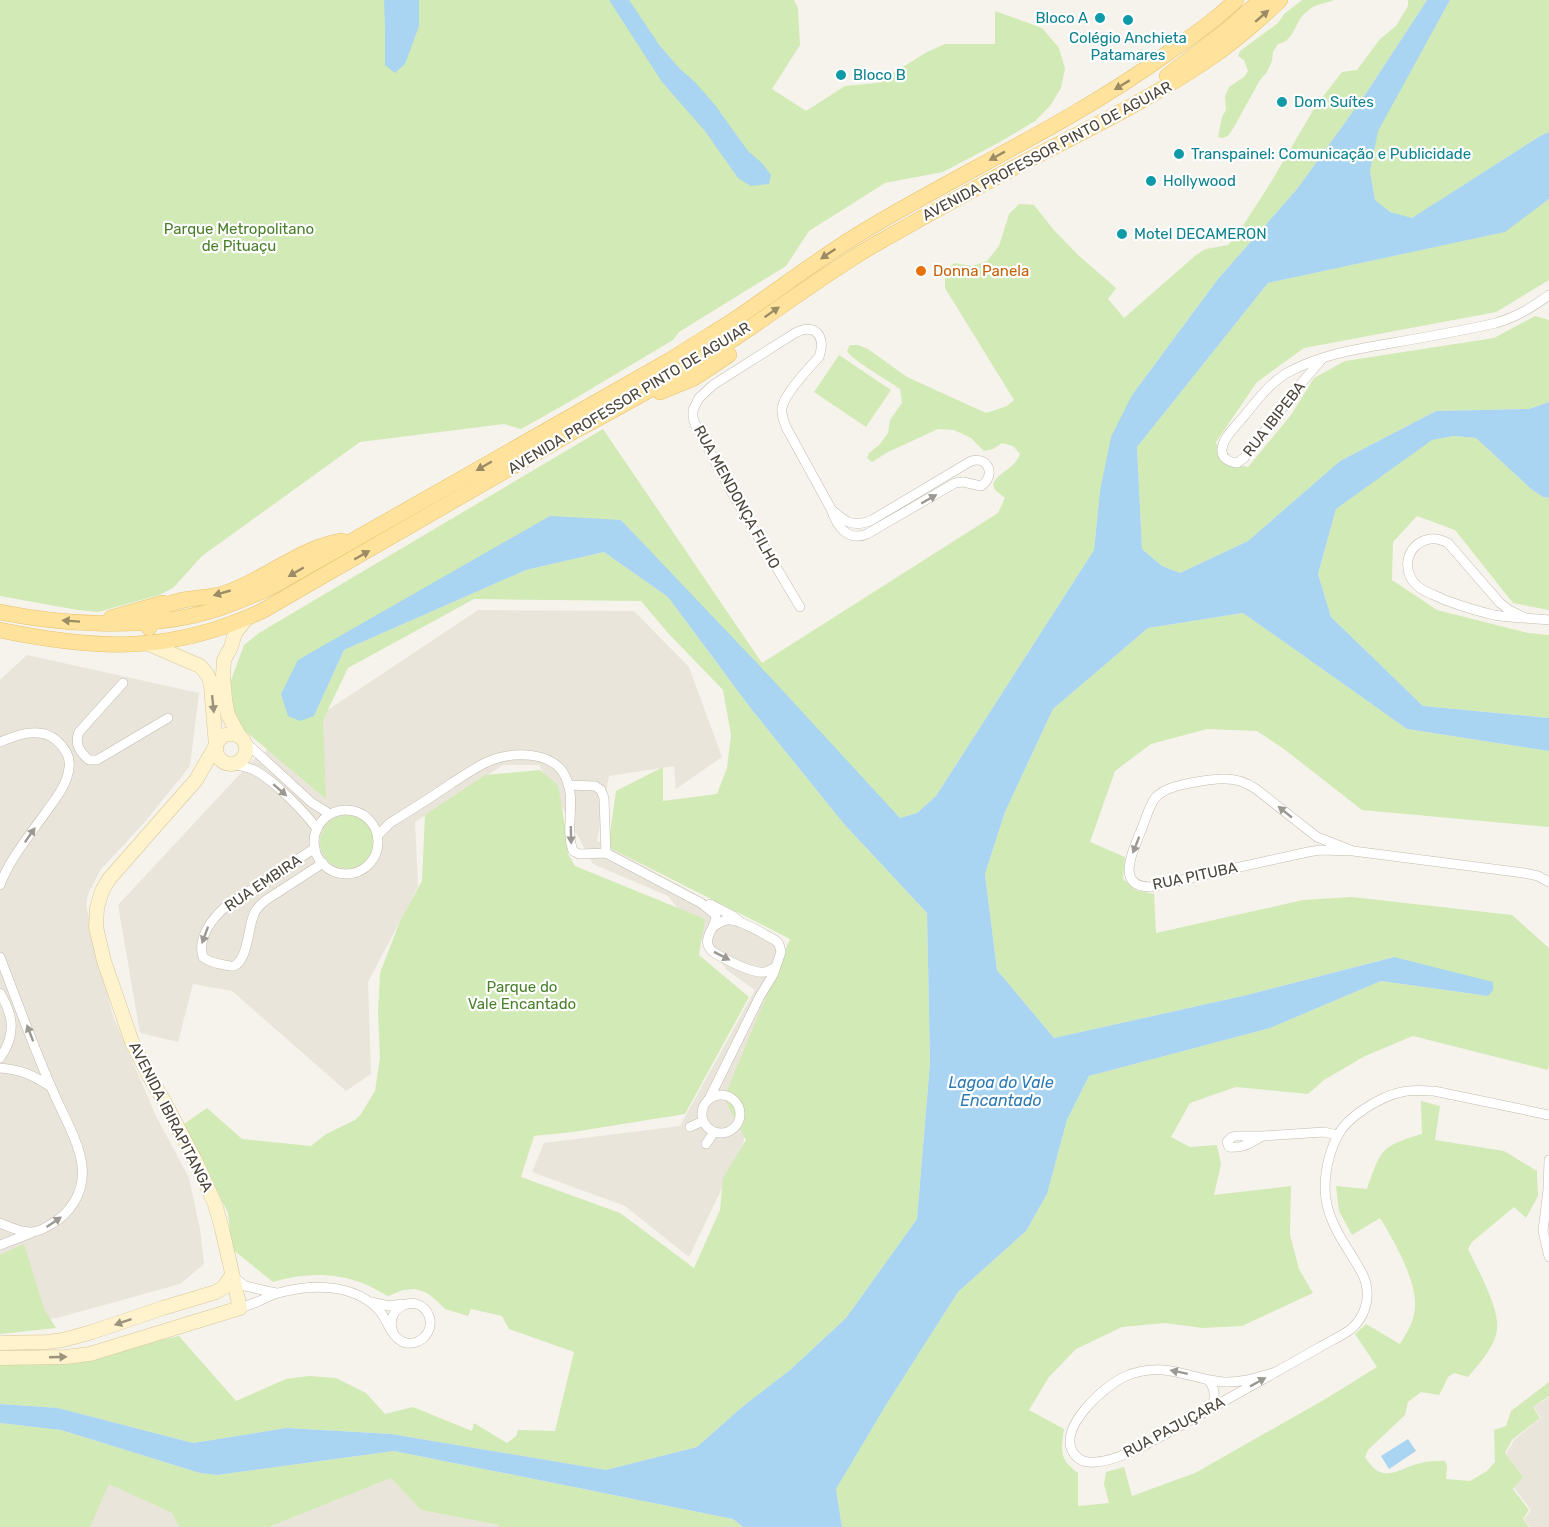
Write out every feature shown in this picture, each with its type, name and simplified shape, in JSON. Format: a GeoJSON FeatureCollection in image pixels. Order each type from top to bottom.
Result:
{"type":"FeatureCollection","features":[{"type":"Feature","properties":{"kind":"main road","name":"AVENIDA PROFESSOR PINTO DE AGUIAR"},"geometry":{"type":"LineString","coordinates":[[0,612],[50,620],[96,622],[178,619],[232,604],[273,586],[672,359],[868,228],[1049,129],[1136,77],[1209,24],[1236,0]]}},
{"type":"Feature","properties":{"kind":"main road"},"geometry":{"type":"LineString","coordinates":[[1127,108],[1227,30],[1261,0]]}},
{"type":"Feature","properties":{"kind":"main road","name":"AVENIDA PROFESSOR PINTO DE AGUIAR"},"geometry":{"type":"LineString","coordinates":[[0,630],[73,643],[123,646],[181,639],[206,633],[247,618],[290,596],[609,412],[694,378],[833,270],[993,178],[1172,83],[1227,46],[1280,0]]}},
{"type":"Feature","properties":{"kind":"main road"},"geometry":{"type":"LineString","coordinates":[[96,622],[175,601],[222,594],[319,546],[354,540]]}},
{"type":"Feature","properties":{"kind":"main road"},"geometry":{"type":"LineString","coordinates":[[175,601],[156,611],[150,621],[149,644],[200,666],[208,667],[225,660]]}},
{"type":"Feature","properties":{"kind":"main road"},"geometry":{"type":"LineString","coordinates":[[200,666],[210,679],[215,751],[222,762],[232,765],[238,763],[246,749],[228,715],[223,675],[225,660],[235,633],[247,618]]}},
{"type":"Feature","properties":{"kind":"main road"},"geometry":{"type":"LineString","coordinates":[[215,747],[220,738],[227,734],[241,738]]}},
{"type":"Feature","properties":{"kind":"main road","name":"AVENIDA IBIRAPITANGA"},"geometry":{"type":"LineString","coordinates":[[215,747],[196,780],[109,879],[102,891],[97,908],[96,927],[104,961],[132,1042],[195,1160],[215,1204],[240,1308]]}},
{"type":"Feature","properties":{"kind":"main road","name":"AVENIDA IBIRAPITANGA"},"geometry":{"type":"LineString","coordinates":[[196,780],[210,772],[232,765]]}},
{"type":"Feature","properties":{"kind":"main road"},"geometry":{"type":"LineString","coordinates":[[0,1343],[63,1340],[92,1332],[221,1290],[232,1275]]}},
{"type":"Feature","properties":{"kind":"main road"},"geometry":{"type":"LineString","coordinates":[[184,1301],[182,1316],[191,1323]]}},
{"type":"Feature","properties":{"kind":"main road"},"geometry":{"type":"LineString","coordinates":[[163,1308],[168,1310],[173,1317],[174,1321],[170,1330]]}},
{"type":"Feature","properties":{"kind":"main road"},"geometry":{"type":"LineString","coordinates":[[0,1358],[84,1355],[240,1308]]}},
{"type":"Feature","properties":{"kind":"street","name":"RUA IBIPEBA"},"geometry":{"type":"LineString","coordinates":[[1322,359],[1244,458],[1237,463],[1232,463],[1225,458],[1222,454],[1224,443],[1260,396],[1286,374],[1322,359],[1340,352],[1496,323],[1515,317],[1549,295]]}},
{"type":"Feature","properties":{"kind":"street","name":"RUA MENDONÇA FILHO"},"geometry":{"type":"LineString","coordinates":[[800,608],[732,493],[693,417],[696,403],[713,385],[806,329],[820,336],[822,342],[819,357],[787,396],[782,409],[783,418],[831,509]]}},
{"type":"Feature","properties":{"kind":"street"},"geometry":{"type":"LineString","coordinates":[[715,332],[723,354],[725,378]]}},
{"type":"Feature","properties":{"kind":"street"},"geometry":{"type":"LineString","coordinates":[[723,354],[734,359],[740,368]]}},
{"type":"Feature","properties":{"kind":"street"},"geometry":{"type":"LineString","coordinates":[[971,461],[985,463],[989,471],[988,480],[981,486],[963,482],[955,483],[860,537],[850,536],[844,532],[837,525],[831,509],[850,523],[865,523],[971,461]]}},
{"type":"Feature","properties":{"kind":"street"},"geometry":{"type":"LineString","coordinates":[[1524,617],[1500,603],[1448,543],[1439,539],[1430,539],[1422,542],[1409,554],[1408,572],[1412,581],[1420,589],[1453,603],[1496,615],[1549,620]]}},
{"type":"Feature","properties":{"kind":"street"},"geometry":{"type":"LineString","coordinates":[[123,683],[79,732],[77,738],[79,750],[89,760],[97,760],[168,718]]}},
{"type":"Feature","properties":{"kind":"street"},"geometry":{"type":"LineString","coordinates":[[0,742],[26,733],[45,734],[54,738],[63,747],[68,755],[69,767],[64,785],[10,863],[0,885]]}},
{"type":"Feature","properties":{"kind":"street"},"geometry":{"type":"LineString","coordinates":[[241,738],[312,803],[330,814]]}},
{"type":"Feature","properties":{"kind":"street"},"geometry":{"type":"LineString","coordinates":[[68,755],[79,750]]}},
{"type":"Feature","properties":{"kind":"street"},"geometry":{"type":"LineString","coordinates":[[378,835],[390,823],[482,765],[503,757],[543,758],[559,767],[568,785],[571,797],[573,851],[579,854],[606,853],[702,903],[716,915],[716,922],[708,938],[709,948],[748,969],[763,972],[774,968]]}},
{"type":"Feature","properties":{"kind":"street"},"geometry":{"type":"LineString","coordinates":[[232,765],[255,771],[264,777],[304,812],[317,829]]}},
{"type":"Feature","properties":{"kind":"street","name":"RUA PITUBA"},"geometry":{"type":"LineString","coordinates":[[1353,851],[1323,841],[1311,834],[1256,789],[1238,780],[1226,778],[1163,791],[1152,804],[1131,856],[1128,870],[1134,882],[1150,887],[1320,850],[1353,851],[1524,873],[1538,876],[1549,882]]}},
{"type":"Feature","properties":{"kind":"street"},"geometry":{"type":"LineString","coordinates":[[568,785],[595,786],[603,794],[606,853]]}},
{"type":"Feature","properties":{"kind":"street"},"geometry":{"type":"LineString","coordinates":[[366,816],[378,835],[377,850],[368,866],[351,874],[342,874],[322,863],[315,848],[315,837],[320,823],[330,814],[348,809],[390,823]]}},
{"type":"Feature","properties":{"kind":"street"},"geometry":{"type":"LineString","coordinates":[[1308,852],[1312,843],[1311,834]]}},
{"type":"Feature","properties":{"kind":"street","name":"RUA EMBIRA"},"geometry":{"type":"LineString","coordinates":[[315,848],[216,915],[209,925],[201,946],[203,957],[211,962],[230,967],[235,966],[242,958],[251,922],[259,906],[322,863]]}},
{"type":"Feature","properties":{"kind":"street"},"geometry":{"type":"LineString","coordinates":[[702,903],[711,904],[734,916],[741,923]]}},
{"type":"Feature","properties":{"kind":"street"},"geometry":{"type":"LineString","coordinates":[[709,1099],[718,1094],[728,1096],[736,1102],[740,1111],[739,1121],[733,1129],[724,1133],[714,1132],[704,1121],[702,1112],[768,983],[781,952],[778,944],[771,938],[741,923],[727,920],[713,927]]}},
{"type":"Feature","properties":{"kind":"street"},"geometry":{"type":"LineString","coordinates":[[0,957],[80,1154],[82,1166],[80,1191],[67,1212],[46,1227],[0,1245]]}},
{"type":"Feature","properties":{"kind":"street"},"geometry":{"type":"LineString","coordinates":[[748,969],[759,980],[760,996]]}},
{"type":"Feature","properties":{"kind":"street"},"geometry":{"type":"LineString","coordinates":[[0,993],[12,1018],[8,1043],[0,1058]]}},
{"type":"Feature","properties":{"kind":"street"},"geometry":{"type":"LineString","coordinates":[[0,1068],[25,1072],[51,1087]]}},
{"type":"Feature","properties":{"kind":"street","name":"RUA PAJUÇARA"},"geometry":{"type":"LineString","coordinates":[[1276,1372],[1237,1382],[1208,1380],[1163,1369],[1126,1376],[1101,1391],[1084,1410],[1072,1434],[1071,1450],[1076,1457],[1092,1463],[1144,1446],[1276,1372],[1358,1323],[1366,1305],[1365,1281],[1333,1222],[1326,1197],[1325,1183],[1337,1135],[1360,1112],[1373,1103],[1404,1091],[1434,1091],[1549,1115]]}},
{"type":"Feature","properties":{"kind":"street"},"geometry":{"type":"LineString","coordinates":[[690,1127],[704,1121]]}},
{"type":"Feature","properties":{"kind":"street"},"geometry":{"type":"LineString","coordinates":[[706,1144],[714,1132]]}},
{"type":"Feature","properties":{"kind":"street"},"geometry":{"type":"LineString","coordinates":[[1263,1136],[1324,1132],[1337,1135]]}},
{"type":"Feature","properties":{"kind":"street"},"geometry":{"type":"LineString","coordinates":[[1549,1161],[1549,1190],[1543,1231],[1549,1257]]}},
{"type":"Feature","properties":{"kind":"street"},"geometry":{"type":"LineString","coordinates":[[0,1223],[32,1232]]}},
{"type":"Feature","properties":{"kind":"street"},"geometry":{"type":"LineString","coordinates":[[232,1275],[254,1290],[276,1293]]}},
{"type":"Feature","properties":{"kind":"street"},"geometry":{"type":"LineString","coordinates":[[240,1308],[276,1293],[321,1287],[352,1293],[371,1302],[389,1306],[414,1304],[425,1310],[430,1322],[426,1335],[422,1340],[403,1342],[393,1333],[384,1316],[371,1302]]}},
{"type":"Feature","properties":{"kind":"street"},"geometry":{"type":"LineString","coordinates":[[393,1333],[391,1327],[393,1315],[396,1310],[407,1304]]}},
{"type":"Feature","properties":{"kind":"street"},"geometry":{"type":"LineString","coordinates":[[1208,1380],[1213,1385],[1215,1393],[1212,1408]]}},
{"type":"Feature","properties":{"kind":"shaded area"},"geometry":{"type":"Polygon","coordinates":[[[478,610],[634,611],[689,667],[722,757],[676,789],[674,766],[609,776],[597,841],[783,941],[743,1144],[689,1257],[625,1206],[532,1172],[544,1143],[680,1126],[755,990],[727,970],[668,896],[593,864],[539,765],[503,765],[415,822],[418,887],[368,982],[371,1074],[346,1091],[232,991],[193,984],[178,1042],[140,1033],[118,905],[254,759],[478,610]]]}},
{"type":"Feature","properties":{"kind":"shaded area"},"geometry":{"type":"Polygon","coordinates":[[[27,655],[199,693],[190,766],[144,823],[101,869],[88,894],[86,906],[113,1016],[156,1116],[189,1178],[200,1229],[204,1264],[180,1284],[57,1318],[0,1324],[0,680],[27,655]]]}},
{"type":"Feature","properties":{"kind":"shaded area"},"geometry":{"type":"Polygon","coordinates":[[[1549,1397],[1549,1527],[1530,1527],[1524,1519],[1531,1510],[1514,1488],[1523,1477],[1506,1454],[1514,1440],[1541,1418],[1534,1407],[1549,1397]]]}},
{"type":"Feature","properties":{"kind":"shaded area"},"geometry":{"type":"Polygon","coordinates":[[[74,1467],[172,1513],[179,1527],[0,1527],[74,1467]]]}},
{"type":"Feature","properties":{"kind":"shaded area"},"geometry":{"type":"Polygon","coordinates":[[[391,1478],[421,1510],[509,1527],[269,1527],[391,1478]]]}},
{"type":"Feature","properties":{"kind":"green space","name":"Parque Metropolitano de Pituaçu"},"geometry":{"type":"Polygon","coordinates":[[[0,0],[794,0],[798,8],[800,45],[772,89],[806,111],[845,86],[877,83],[927,52],[945,44],[995,44],[995,11],[1042,28],[1059,48],[1065,69],[1061,88],[1050,106],[1035,121],[943,172],[885,183],[809,231],[786,266],[679,332],[673,340],[521,429],[504,424],[360,442],[202,556],[173,588],[159,595],[98,612],[0,596],[0,0]]]}},
{"type":"Feature","properties":{"kind":"green space"},"geometry":{"type":"Polygon","coordinates":[[[1302,0],[1334,0],[1311,8],[1301,18],[1289,38],[1278,44],[1267,72],[1260,80],[1234,127],[1228,136],[1218,137],[1222,117],[1226,110],[1225,96],[1229,87],[1244,77],[1248,71],[1244,60],[1238,56],[1240,51],[1278,23],[1284,14],[1302,0]]]}},
{"type":"Feature","properties":{"kind":"green space","name":"Parque do Vale Encantado"},"geometry":{"type":"Polygon","coordinates":[[[1408,0],[1427,0],[1367,92],[1297,189],[1218,279],[1132,395],[1100,491],[1094,550],[936,796],[917,813],[900,818],[621,520],[298,660],[314,716],[344,650],[526,570],[604,552],[668,597],[752,710],[844,824],[927,913],[930,1063],[917,1219],[846,1318],[790,1370],[742,1407],[697,1447],[606,1470],[391,1434],[287,1428],[193,1443],[58,1408],[0,1404],[0,1362],[104,1353],[179,1336],[236,1401],[286,1379],[309,1376],[336,1378],[366,1393],[385,1414],[413,1407],[472,1431],[474,1423],[507,1443],[516,1436],[518,1430],[555,1431],[574,1352],[509,1329],[502,1316],[471,1309],[468,1316],[445,1309],[427,1293],[415,1289],[403,1290],[388,1296],[351,1279],[329,1275],[307,1275],[273,1282],[232,1249],[228,1213],[184,1124],[207,1108],[242,1139],[311,1146],[326,1134],[355,1120],[375,1091],[380,1058],[378,1011],[380,973],[400,921],[422,881],[425,815],[485,775],[540,770],[558,785],[568,854],[575,866],[705,919],[699,955],[749,997],[685,1114],[534,1136],[521,1177],[620,1213],[694,1268],[720,1210],[723,1178],[746,1140],[724,1098],[790,939],[608,847],[616,791],[663,767],[663,801],[717,794],[727,768],[731,735],[723,690],[668,633],[641,601],[474,599],[348,668],[323,720],[326,799],[245,731],[234,718],[230,683],[244,645],[259,633],[603,429],[762,663],[998,513],[1005,498],[995,490],[993,484],[1015,463],[1020,454],[1013,446],[1002,443],[993,449],[984,451],[971,438],[954,430],[938,429],[872,462],[867,458],[869,453],[888,433],[890,420],[902,403],[900,389],[851,355],[847,351],[850,345],[868,349],[907,377],[986,413],[1007,406],[1014,400],[945,288],[945,271],[954,263],[972,266],[987,261],[999,246],[1009,214],[1019,204],[1034,205],[1078,255],[1116,288],[1108,299],[1124,318],[1196,255],[1206,249],[1228,245],[1271,182],[1315,107],[1342,72],[1357,70],[1380,39],[1396,26],[1408,6],[1408,0]]]}},
{"type":"Feature","properties":{"kind":"green space"},"geometry":{"type":"Polygon","coordinates":[[[1450,0],[1549,0],[1549,132],[1411,219],[1390,212],[1375,200],[1370,171],[1377,131],[1450,0]]]}},
{"type":"Feature","properties":{"kind":"green space"},"geometry":{"type":"Polygon","coordinates":[[[1549,199],[1549,280],[1496,312],[1304,348],[1257,382],[1216,442],[1222,462],[1248,467],[1291,415],[1314,378],[1345,361],[1494,338],[1535,316],[1549,320],[1549,402],[1529,409],[1436,411],[1340,461],[1248,541],[1180,573],[1162,566],[1142,549],[1137,447],[1268,283],[1504,232],[1549,199]]]}},
{"type":"Feature","properties":{"kind":"green space"},"geometry":{"type":"Polygon","coordinates":[[[839,355],[891,390],[866,427],[814,392],[839,355]]]}},
{"type":"Feature","properties":{"kind":"green space"},"geometry":{"type":"Polygon","coordinates":[[[1454,436],[1476,438],[1531,489],[1549,498],[1549,610],[1513,603],[1455,530],[1417,516],[1393,542],[1392,580],[1437,610],[1528,633],[1549,635],[1549,718],[1423,706],[1331,617],[1318,574],[1336,509],[1431,440],[1454,436]]]}},
{"type":"Feature","properties":{"kind":"green space"},"geometry":{"type":"Polygon","coordinates":[[[1243,613],[1407,729],[1549,751],[1549,827],[1362,810],[1284,749],[1257,731],[1207,729],[1151,744],[1115,771],[1090,842],[1125,857],[1123,879],[1135,890],[1154,894],[1156,933],[1303,900],[1352,897],[1512,915],[1549,948],[1548,1070],[1413,1036],[1365,1056],[1324,1080],[1308,1094],[1236,1087],[1190,1103],[1171,1137],[1190,1147],[1217,1145],[1221,1164],[1214,1195],[1291,1186],[1290,1235],[1299,1269],[1313,1293],[1242,1326],[1202,1328],[1165,1323],[1122,1327],[1076,1349],[1049,1377],[1029,1410],[1064,1429],[1062,1443],[1064,1459],[1078,1473],[1078,1506],[1109,1503],[1104,1484],[1106,1472],[1124,1467],[1132,1496],[1195,1473],[1377,1367],[1355,1334],[1366,1324],[1400,1344],[1413,1318],[1414,1291],[1405,1264],[1380,1218],[1352,1235],[1339,1211],[1336,1186],[1367,1189],[1384,1151],[1398,1142],[1422,1134],[1421,1101],[1440,1106],[1435,1140],[1504,1151],[1537,1171],[1538,1196],[1526,1218],[1514,1207],[1472,1242],[1468,1249],[1487,1289],[1497,1321],[1496,1336],[1486,1355],[1468,1377],[1454,1373],[1448,1377],[1439,1395],[1421,1392],[1408,1402],[1405,1415],[1368,1450],[1365,1457],[1372,1466],[1384,1473],[1391,1473],[1423,1462],[1445,1461],[1446,1479],[1470,1481],[1487,1471],[1495,1462],[1494,1430],[1506,1426],[1511,1411],[1549,1382],[1549,1396],[1533,1407],[1540,1418],[1512,1440],[1505,1453],[1523,1477],[1513,1489],[1529,1510],[1523,1519],[1529,1527],[842,1527],[836,1489],[958,1292],[1026,1231],[1047,1194],[1067,1120],[1089,1076],[1270,1028],[1381,981],[1488,996],[1393,957],[1247,995],[1054,1038],[997,970],[985,874],[1005,812],[1053,709],[1148,628],[1243,613]]]}},
{"type":"Feature","properties":{"kind":"green space"},"geometry":{"type":"Polygon","coordinates":[[[347,815],[357,817],[366,823],[372,832],[374,842],[372,852],[366,861],[357,867],[347,869],[337,867],[328,861],[322,852],[320,842],[322,832],[328,823],[337,817],[347,815]]]}},
{"type":"Feature","properties":{"kind":"green space"},"geometry":{"type":"Polygon","coordinates":[[[24,1244],[44,1309],[56,1328],[0,1334],[0,1255],[24,1244]]]}},
{"type":"Feature","properties":{"kind":"green space"},"geometry":{"type":"Polygon","coordinates":[[[0,1423],[61,1430],[200,1473],[217,1475],[394,1451],[733,1519],[743,1527],[499,1527],[499,1525],[421,1510],[391,1478],[269,1527],[179,1527],[172,1513],[109,1484],[90,1527],[0,1527],[0,1423]]]}},
{"type":"Feature","properties":{"kind":"water"},"geometry":{"type":"Polygon","coordinates":[[[384,0],[419,0],[419,26],[405,64],[395,73],[385,65],[384,0]]]}},
{"type":"Feature","properties":{"kind":"water"},"geometry":{"type":"Polygon","coordinates":[[[609,0],[629,0],[660,46],[695,82],[715,105],[748,151],[762,163],[771,175],[769,184],[751,186],[738,178],[705,131],[662,82],[609,0]]]}},
{"type":"Feature","properties":{"kind":"water","name":"Lagoa do Vale Encantado"},"geometry":{"type":"Polygon","coordinates":[[[1427,0],[1450,0],[1378,131],[1370,171],[1375,200],[1390,212],[1412,218],[1549,132],[1549,199],[1505,232],[1268,283],[1137,447],[1142,549],[1162,566],[1180,573],[1248,541],[1340,461],[1436,411],[1529,409],[1549,402],[1549,498],[1531,489],[1476,438],[1454,436],[1432,440],[1336,509],[1318,574],[1331,617],[1423,706],[1549,718],[1549,751],[1407,729],[1243,613],[1148,628],[1053,709],[1005,812],[985,874],[997,970],[1054,1038],[1247,995],[1394,957],[1493,982],[1493,990],[1488,996],[1381,981],[1270,1028],[1089,1076],[1067,1120],[1047,1194],[1026,1231],[958,1292],[836,1489],[842,1527],[743,1527],[733,1519],[394,1451],[217,1475],[200,1473],[61,1430],[0,1423],[0,1404],[58,1408],[193,1443],[287,1428],[391,1434],[606,1470],[697,1447],[742,1407],[790,1370],[846,1318],[917,1219],[930,1063],[927,913],[844,824],[752,710],[668,597],[604,552],[526,570],[344,650],[314,716],[300,721],[288,716],[281,694],[298,660],[550,516],[621,520],[900,818],[917,813],[936,796],[1094,550],[1100,491],[1111,437],[1132,395],[1218,279],[1297,189],[1367,92],[1427,0]]]}},
{"type":"Feature","properties":{"kind":"water"},"geometry":{"type":"Polygon","coordinates":[[[1408,1439],[1416,1451],[1389,1469],[1381,1456],[1408,1439]]]}},
{"type":"Feature","properties":{"kind":"place","name":"Bloco A"},"geometry":{"type":"Point","coordinates":[1100,18]}},
{"type":"Feature","properties":{"kind":"place","name":"Colégio Anchieta Patamares"},"geometry":{"type":"Point","coordinates":[1128,20]}},
{"type":"Feature","properties":{"kind":"place","name":"Bloco B"},"geometry":{"type":"Point","coordinates":[841,75]}},
{"type":"Feature","properties":{"kind":"place","name":"Dom Suítes"},"geometry":{"type":"Point","coordinates":[1282,102]}},
{"type":"Feature","properties":{"kind":"place","name":"Transpainel: Comunicação e Publicidade"},"geometry":{"type":"Point","coordinates":[1179,154]}},
{"type":"Feature","properties":{"kind":"place","name":"Hollywood"},"geometry":{"type":"Point","coordinates":[1151,181]}},
{"type":"Feature","properties":{"kind":"place","name":"Motel DECAMERON"},"geometry":{"type":"Point","coordinates":[1122,234]}},
{"type":"Feature","properties":{"kind":"place","name":"Donna Panela"},"geometry":{"type":"Point","coordinates":[921,271]}}]}
